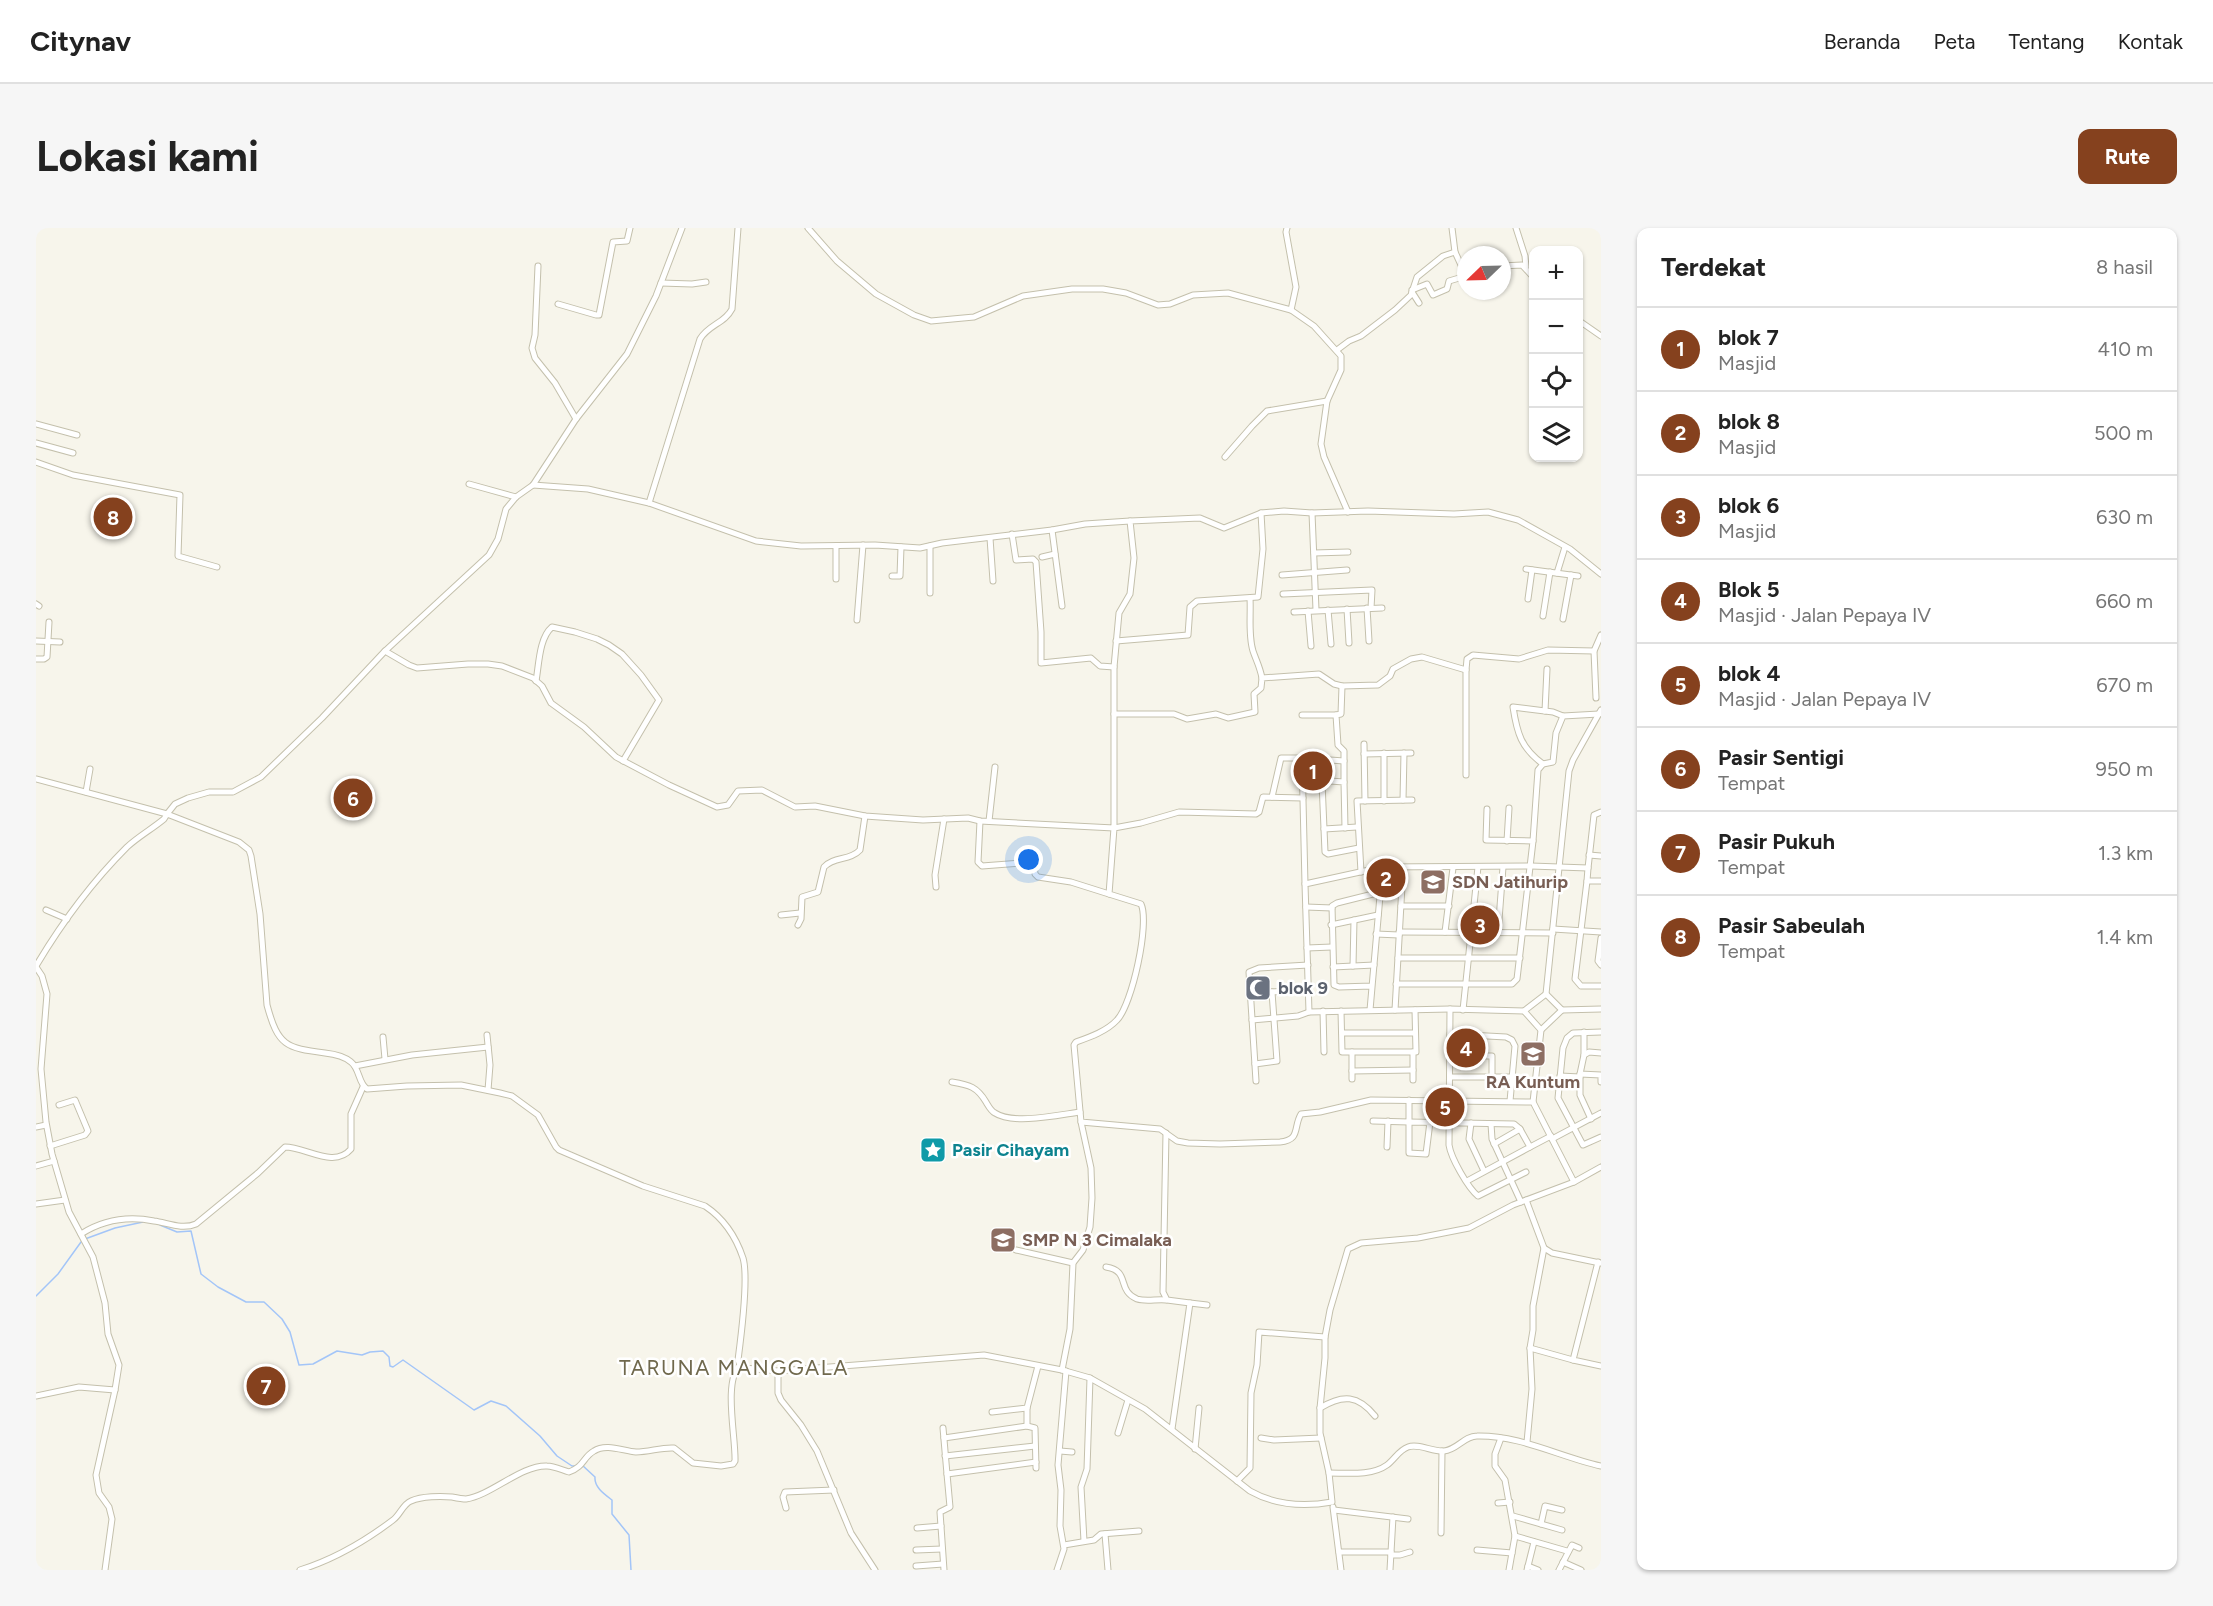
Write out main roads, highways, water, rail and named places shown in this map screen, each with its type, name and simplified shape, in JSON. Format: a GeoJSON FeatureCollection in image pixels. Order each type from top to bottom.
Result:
{"type":"FeatureCollection","features":[{"type":"Feature","properties":{"kind":"waterway"},"geometry":{"type":"LineString","coordinates":[[85,1239],[115,1228],[143,1222]]}},
{"type":"Feature","properties":{"kind":"waterway"},"geometry":{"type":"LineString","coordinates":[[160,1225],[177,1232],[191,1231],[201,1274],[218,1287],[246,1302],[264,1302],[282,1319],[290,1332],[299,1365],[313,1364],[337,1351],[362,1355],[383,1351],[389,1357],[390,1366],[393,1367],[403,1360],[474,1410],[491,1401],[506,1406],[540,1436],[557,1456],[572,1466],[577,1466]]}},
{"type":"Feature","properties":{"kind":"waterway"},"geometry":{"type":"LineString","coordinates":[[36,1296],[58,1274],[81,1242]]}},
{"type":"Feature","properties":{"kind":"waterway"},"geometry":{"type":"LineString","coordinates":[[582,1465],[595,1477],[600,1490],[612,1500],[612,1514],[629,1535],[631,1570]]}},
{"type":"Feature","properties":{"kind":"place","name":"Pasir Sabeulah"},"geometry":{"type":"Point","coordinates":[113,517]}},
{"type":"Feature","properties":{"kind":"place","name":"blok 7"},"geometry":{"type":"Point","coordinates":[1313,771]}},
{"type":"Feature","properties":{"kind":"place","name":"Pasir Sentigi"},"geometry":{"type":"Point","coordinates":[353,798]}},
{"type":"Feature","properties":{"kind":"place","name":"blok 8"},"geometry":{"type":"Point","coordinates":[1386,878]}},
{"type":"Feature","properties":{"kind":"place","name":"SDN Jatihurip"},"geometry":{"type":"Point","coordinates":[1433,882]}},
{"type":"Feature","properties":{"kind":"place","name":"blok 6"},"geometry":{"type":"Point","coordinates":[1480,925]}},
{"type":"Feature","properties":{"kind":"place","name":"blok 9"},"geometry":{"type":"Point","coordinates":[1258,988]}},
{"type":"Feature","properties":{"kind":"place","name":"Blok 5"},"geometry":{"type":"Point","coordinates":[1466,1048]}},
{"type":"Feature","properties":{"kind":"place","name":"RA Kuntum"},"geometry":{"type":"Point","coordinates":[1533,1054]}},
{"type":"Feature","properties":{"kind":"place","name":"blok 4"},"geometry":{"type":"Point","coordinates":[1445,1107]}},
{"type":"Feature","properties":{"kind":"place","name":"Pasir Cihayam"},"geometry":{"type":"Point","coordinates":[933,1150]}},
{"type":"Feature","properties":{"kind":"place","name":"SMP N 3 Cimalaka"},"geometry":{"type":"Point","coordinates":[1003,1240]}},
{"type":"Feature","properties":{"kind":"place","name":"Pasir Pukuh"},"geometry":{"type":"Point","coordinates":[266,1386]}},
{"type":"Feature","properties":{"kind":"district","name":"TARUNA MANGGALA"},"geometry":{"type":"Point","coordinates":[734,1367]}}]}
